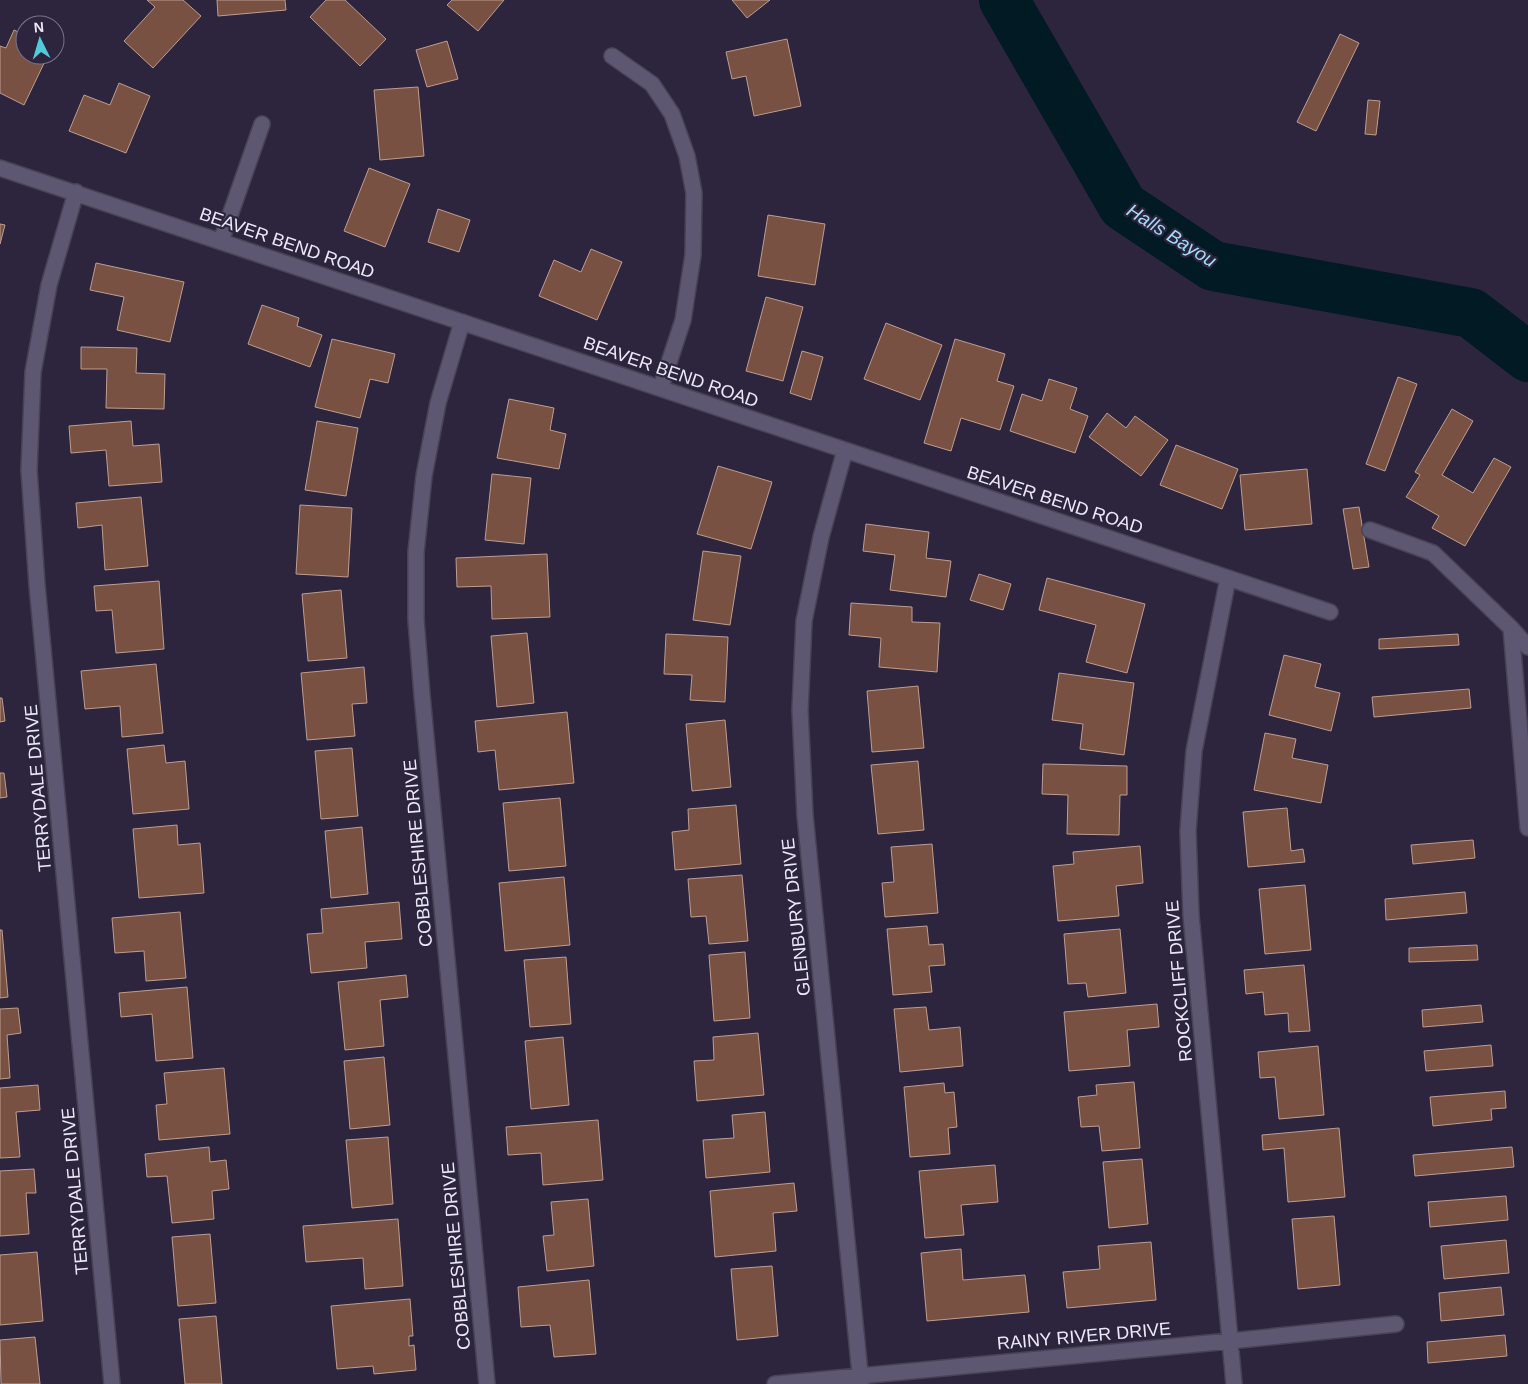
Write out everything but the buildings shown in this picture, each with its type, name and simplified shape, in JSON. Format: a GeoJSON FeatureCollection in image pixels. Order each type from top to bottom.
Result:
{"type":"FeatureCollection","features":[{"type":"Feature","properties":{"kind":"street"},"geometry":{"type":"LineString","coordinates":[[612,56],[652,84],[672,114],[687,156],[694,194],[694,255],[683,320],[661,387]]}},
{"type":"Feature","properties":{"kind":"street"},"geometry":{"type":"LineString","coordinates":[[222,241],[262,124]]}},
{"type":"Feature","properties":{"kind":"street","name":"BEAVER BEND ROAD"},"geometry":{"type":"LineString","coordinates":[[0,168],[661,387],[1330,612]]}},
{"type":"Feature","properties":{"kind":"street","name":"TERRYDALE DRIVE"},"geometry":{"type":"LineString","coordinates":[[76,192],[49,285],[33,372],[29,470],[38,595],[112,1384]]}},
{"type":"Feature","properties":{"kind":"street","name":"COBBLESHIRE DRIVE"},"geometry":{"type":"LineString","coordinates":[[462,322],[438,403],[424,476],[416,552],[416,620],[487,1384]]}},
{"type":"Feature","properties":{"kind":"street","name":"GLENBURY DRIVE"},"geometry":{"type":"LineString","coordinates":[[845,450],[821,537],[804,621],[800,710],[805,815],[861,1380]]}},
{"type":"Feature","properties":{"kind":"street"},"geometry":{"type":"LineString","coordinates":[[1370,530],[1433,553],[1528,647]]}},
{"type":"Feature","properties":{"kind":"street","name":"ROCKCLIFF DRIVE"},"geometry":{"type":"LineString","coordinates":[[1228,578],[1194,751],[1188,832],[1191,916],[1234,1384]]}},
{"type":"Feature","properties":{"kind":"street"},"geometry":{"type":"LineString","coordinates":[[1510,628],[1528,828]]}},
{"type":"Feature","properties":{"kind":"street","name":"RAINY RIVER DRIVE"},"geometry":{"type":"LineString","coordinates":[[775,1384],[861,1380],[1396,1324]]}},
{"type":"Feature","properties":{"kind":"waterway","name":"Halls Bayou"},"geometry":{"type":"LineString","coordinates":[[1004,0],[1123,206],[1213,266],[1471,313],[1528,357]]}}]}
